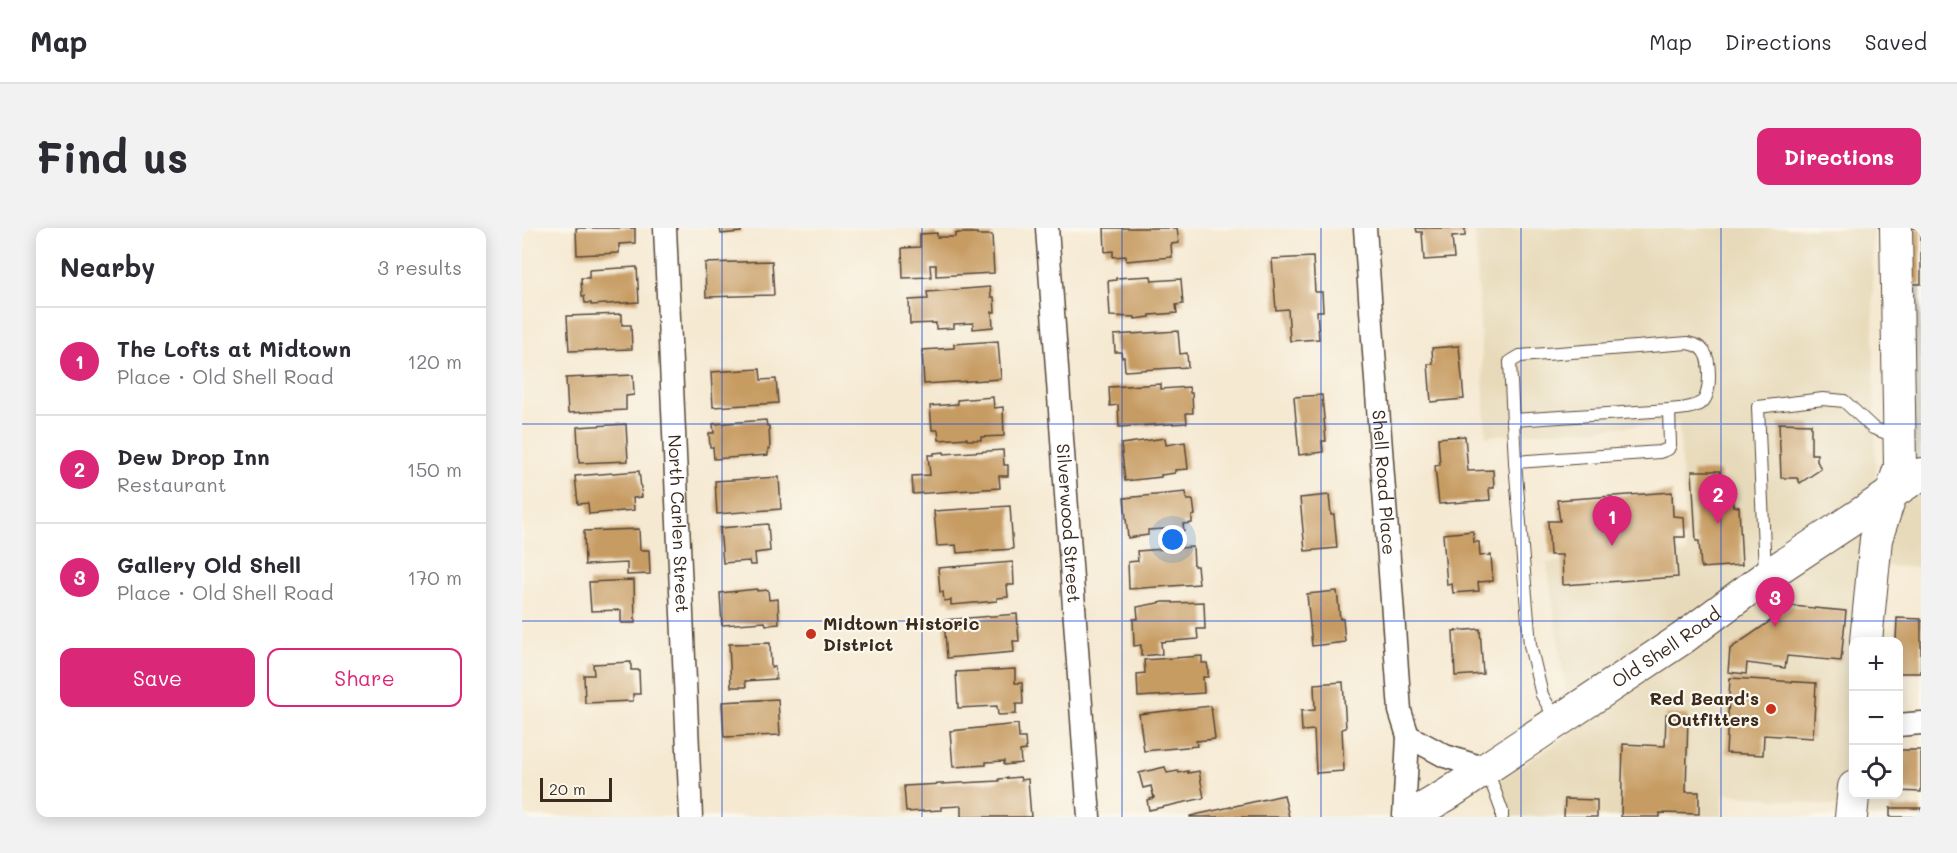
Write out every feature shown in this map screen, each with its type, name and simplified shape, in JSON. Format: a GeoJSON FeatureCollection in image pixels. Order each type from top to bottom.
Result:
{"type":"FeatureCollection","features":[{"type":"Feature","properties":{"kind":"street","name":"North Carlen Street"},"geometry":{"type":"LineString","coordinates":[[665,228],[691,817]]}},
{"type":"Feature","properties":{"kind":"street","name":"Silverwood Street"},"geometry":{"type":"LineString","coordinates":[[1047,228],[1089,817]]}},
{"type":"Feature","properties":{"kind":"street","name":"Shell Road Place"},"geometry":{"type":"LineString","coordinates":[[1365,228],[1400,711],[1408,736],[1404,817]]}},
{"type":"Feature","properties":{"kind":"street"},"geometry":{"type":"LineString","coordinates":[[1866,637],[1876,539],[1900,467],[1896,228]]}},
{"type":"Feature","properties":{"kind":"street","name":"Old Shell Road"},"geometry":{"type":"LineString","coordinates":[[1409,817],[1486,769],[1683,638],[1765,577],[1921,474]]}},
{"type":"Feature","properties":{"kind":"street"},"geometry":{"type":"LineString","coordinates":[[1903,725],[1921,723]]}},
{"type":"Feature","properties":{"kind":"street"},"geometry":{"type":"LineString","coordinates":[[1408,736],[1445,756],[1486,769]]}},
{"type":"Feature","properties":{"kind":"street"},"geometry":{"type":"LineString","coordinates":[[1851,817],[1853,799]]}},
{"type":"Feature","properties":{"kind":"lane"},"geometry":{"type":"LineString","coordinates":[[1512,420],[1687,408],[1704,401],[1709,390],[1707,357],[1697,345],[1688,342],[1520,356],[1510,362],[1512,420],[1530,645],[1542,695],[1557,722]]}},
{"type":"Feature","properties":{"kind":"lane"},"geometry":{"type":"LineString","coordinates":[[1765,577],[1758,406],[1823,399],[1844,401],[1873,428],[1900,438]]}},
{"type":"Feature","properties":{"kind":"lane"},"geometry":{"type":"LineString","coordinates":[[1515,462],[1660,452],[1668,449],[1670,445],[1669,410]]}},
{"type":"Feature","properties":{"kind":"lane"},"geometry":{"type":"LineString","coordinates":[[1486,769],[1502,811],[1502,817]]}},
{"type":"Feature","properties":{"kind":"shaded area"},"geometry":{"type":"Polygon","coordinates":[[[1475,228],[1872,228],[1876,514],[1921,486],[1921,568],[1866,565],[1855,637],[1849,637],[1849,737],[1843,807],[1724,793],[1722,817],[1500,817],[1500,780],[1572,733],[1547,563],[1687,553],[1679,423],[1486,436],[1475,228]]]}},
{"type":"Feature","properties":{"kind":"shaded area"},"geometry":{"type":"Polygon","coordinates":[[[1914,228],[1921,228],[1921,457],[1909,464],[1914,228]]]}},
{"type":"Feature","properties":{"kind":"building"},"geometry":{"type":"Polygon","coordinates":[[[576,228],[635,228],[635,243],[619,244],[619,253],[577,255],[576,228]]]}},
{"type":"Feature","properties":{"kind":"building"},"geometry":{"type":"Polygon","coordinates":[[[720,228],[741,228],[741,232],[721,234],[720,228]]]}},
{"type":"Feature","properties":{"kind":"building"},"geometry":{"type":"Polygon","coordinates":[[[1104,228],[1177,228],[1179,243],[1171,244],[1172,257],[1126,261],[1126,256],[1113,257],[1113,251],[1105,252],[1104,228]]]}},
{"type":"Feature","properties":{"kind":"building"},"geometry":{"type":"Polygon","coordinates":[[[1416,228],[1465,228],[1465,236],[1452,237],[1454,258],[1424,260],[1422,232],[1417,232],[1416,228]]]}},
{"type":"Feature","properties":{"kind":"building"},"geometry":{"type":"Polygon","coordinates":[[[1910,228],[1921,228],[1921,284],[1911,284],[1910,228]]]}},
{"type":"Feature","properties":{"kind":"building"},"geometry":{"type":"Polygon","coordinates":[[[937,233],[937,237],[955,237],[958,233],[992,235],[994,273],[936,276],[936,265],[930,265],[931,277],[903,278],[902,248],[920,247],[920,234],[937,233]]]}},
{"type":"Feature","properties":{"kind":"building"},"geometry":{"type":"Polygon","coordinates":[[[1313,257],[1315,292],[1322,292],[1323,311],[1317,311],[1319,339],[1290,341],[1288,309],[1276,310],[1272,259],[1313,257]]]}},
{"type":"Feature","properties":{"kind":"building"},"geometry":{"type":"Polygon","coordinates":[[[772,261],[774,295],[706,297],[705,263],[772,261]]]}},
{"type":"Feature","properties":{"kind":"building"},"geometry":{"type":"Polygon","coordinates":[[[637,267],[639,302],[591,305],[591,303],[585,303],[584,296],[582,296],[581,278],[589,278],[589,270],[637,267]]]}},
{"type":"Feature","properties":{"kind":"building"},"geometry":{"type":"Polygon","coordinates":[[[1151,276],[1152,281],[1181,279],[1183,304],[1176,305],[1177,313],[1150,315],[1150,317],[1135,319],[1135,317],[1110,316],[1108,281],[1116,280],[1116,278],[1151,276]]]}},
{"type":"Feature","properties":{"kind":"building"},"geometry":{"type":"Polygon","coordinates":[[[990,287],[991,297],[994,297],[993,327],[973,329],[973,323],[954,324],[954,328],[936,329],[936,323],[910,324],[909,300],[928,299],[927,292],[990,287]]]}},
{"type":"Feature","properties":{"kind":"building"},"geometry":{"type":"Polygon","coordinates":[[[622,314],[622,325],[631,325],[632,349],[569,351],[567,316],[622,314]]]}},
{"type":"Feature","properties":{"kind":"building"},"geometry":{"type":"Polygon","coordinates":[[[1178,331],[1180,354],[1187,353],[1188,367],[1125,371],[1124,357],[1122,358],[1121,352],[1115,352],[1114,335],[1178,331]]]}},
{"type":"Feature","properties":{"kind":"building"},"geometry":{"type":"Polygon","coordinates":[[[998,341],[1001,379],[924,384],[922,350],[954,348],[954,344],[998,341]]]}},
{"type":"Feature","properties":{"kind":"building"},"geometry":{"type":"Polygon","coordinates":[[[1459,346],[1464,399],[1431,402],[1428,364],[1433,364],[1432,348],[1459,346]]]}},
{"type":"Feature","properties":{"kind":"building"},"geometry":{"type":"Polygon","coordinates":[[[760,369],[761,380],[776,379],[778,403],[713,407],[711,372],[760,369]]]}},
{"type":"Feature","properties":{"kind":"building"},"geometry":{"type":"Polygon","coordinates":[[[633,375],[634,395],[626,396],[626,410],[568,413],[566,378],[633,375]]]}},
{"type":"Feature","properties":{"kind":"building"},"geometry":{"type":"Polygon","coordinates":[[[1161,384],[1161,389],[1189,387],[1192,393],[1193,413],[1186,413],[1187,423],[1119,427],[1118,405],[1110,406],[1109,387],[1161,384]]]}},
{"type":"Feature","properties":{"kind":"building"},"geometry":{"type":"Polygon","coordinates":[[[1322,395],[1326,441],[1322,441],[1323,452],[1299,455],[1294,397],[1322,395]]]}},
{"type":"Feature","properties":{"kind":"building"},"geometry":{"type":"Polygon","coordinates":[[[993,397],[994,408],[1003,407],[1004,436],[981,437],[981,440],[967,440],[967,438],[939,440],[938,430],[932,430],[930,406],[958,404],[957,400],[993,397]]]}},
{"type":"Feature","properties":{"kind":"building"},"geometry":{"type":"Polygon","coordinates":[[[766,420],[769,426],[768,455],[714,459],[709,433],[714,433],[713,424],[766,420]]]}},
{"type":"Feature","properties":{"kind":"building"},"geometry":{"type":"Polygon","coordinates":[[[1779,423],[1811,424],[1811,454],[1817,454],[1817,461],[1821,469],[1800,483],[1797,478],[1781,478],[1779,423]]]}},
{"type":"Feature","properties":{"kind":"building"},"geometry":{"type":"Polygon","coordinates":[[[626,424],[628,461],[579,463],[577,427],[626,424]]]}},
{"type":"Feature","properties":{"kind":"building"},"geometry":{"type":"Polygon","coordinates":[[[1465,436],[1468,471],[1493,470],[1494,488],[1489,488],[1490,500],[1439,504],[1435,466],[1440,465],[1438,438],[1465,436]]]}},
{"type":"Feature","properties":{"kind":"building"},"geometry":{"type":"Polygon","coordinates":[[[1165,438],[1166,445],[1185,442],[1188,469],[1175,470],[1175,473],[1161,475],[1161,477],[1125,481],[1121,444],[1165,438]]]}},
{"type":"Feature","properties":{"kind":"building"},"geometry":{"type":"Polygon","coordinates":[[[1003,450],[1004,465],[1008,465],[1008,476],[999,476],[1000,488],[913,494],[912,476],[930,475],[928,455],[944,452],[944,454],[1003,450]]]}},
{"type":"Feature","properties":{"kind":"building"},"geometry":{"type":"Polygon","coordinates":[[[639,471],[642,497],[633,498],[634,510],[589,514],[588,503],[578,504],[575,476],[639,471]]]}},
{"type":"Feature","properties":{"kind":"building"},"geometry":{"type":"Polygon","coordinates":[[[1692,471],[1720,471],[1721,495],[1732,496],[1733,506],[1739,507],[1742,565],[1701,568],[1699,541],[1696,541],[1692,471]]]}},
{"type":"Feature","properties":{"kind":"building"},"geometry":{"type":"Polygon","coordinates":[[[779,477],[781,509],[717,514],[715,481],[779,477]]]}},
{"type":"Feature","properties":{"kind":"building"},"geometry":{"type":"Polygon","coordinates":[[[1186,492],[1187,500],[1193,500],[1195,515],[1192,516],[1192,523],[1183,524],[1184,531],[1165,533],[1164,529],[1148,530],[1148,535],[1128,538],[1124,498],[1186,492]]]}},
{"type":"Feature","properties":{"kind":"building"},"geometry":{"type":"Polygon","coordinates":[[[1672,492],[1673,516],[1684,517],[1685,537],[1675,537],[1678,577],[1563,585],[1562,555],[1550,555],[1548,521],[1560,521],[1557,500],[1672,492]]]}},
{"type":"Feature","properties":{"kind":"building"},"geometry":{"type":"Polygon","coordinates":[[[1329,495],[1331,515],[1334,515],[1337,548],[1305,551],[1300,498],[1329,495]]]}},
{"type":"Feature","properties":{"kind":"building"},"geometry":{"type":"Polygon","coordinates":[[[1010,506],[1013,549],[957,553],[956,545],[937,546],[934,511],[1010,506]]]}},
{"type":"Feature","properties":{"kind":"building"},"geometry":{"type":"Polygon","coordinates":[[[768,524],[770,551],[755,553],[756,565],[750,565],[749,561],[723,563],[720,528],[768,524]]]}},
{"type":"Feature","properties":{"kind":"building"},"geometry":{"type":"Polygon","coordinates":[[[639,529],[640,550],[649,550],[650,574],[627,575],[627,563],[585,565],[584,531],[639,529]]]}},
{"type":"Feature","properties":{"kind":"building"},"geometry":{"type":"Polygon","coordinates":[[[1473,531],[1474,542],[1479,542],[1480,556],[1491,555],[1493,581],[1478,582],[1479,591],[1453,593],[1452,584],[1447,585],[1443,534],[1473,531]]]}},
{"type":"Feature","properties":{"kind":"building"},"geometry":{"type":"Polygon","coordinates":[[[1193,547],[1194,566],[1197,566],[1199,584],[1129,589],[1128,562],[1138,561],[1137,551],[1193,547]]]}},
{"type":"Feature","properties":{"kind":"building"},"geometry":{"type":"Polygon","coordinates":[[[1013,562],[1014,585],[1007,585],[1008,597],[997,598],[997,601],[951,605],[951,600],[944,601],[943,592],[940,592],[938,568],[1013,562]]]}},
{"type":"Feature","properties":{"kind":"building"},"geometry":{"type":"Polygon","coordinates":[[[634,580],[635,623],[621,623],[621,610],[591,611],[589,582],[634,580]]]}},
{"type":"Feature","properties":{"kind":"building"},"geometry":{"type":"Polygon","coordinates":[[[757,589],[757,591],[768,590],[769,600],[778,599],[779,624],[766,625],[765,622],[722,625],[720,593],[757,589]]]}},
{"type":"Feature","properties":{"kind":"building"},"geometry":{"type":"Polygon","coordinates":[[[1337,591],[1345,642],[1312,646],[1307,594],[1337,591]]]}},
{"type":"Feature","properties":{"kind":"building"},"geometry":{"type":"Polygon","coordinates":[[[1163,602],[1204,602],[1205,629],[1197,629],[1198,639],[1161,642],[1162,654],[1141,656],[1141,645],[1134,646],[1133,619],[1138,619],[1137,607],[1163,602]]]}},
{"type":"Feature","properties":{"kind":"building"},"geometry":{"type":"Polygon","coordinates":[[[1792,606],[1846,611],[1841,661],[1787,656],[1785,668],[1747,663],[1746,674],[1728,672],[1730,649],[1792,606]]]}},
{"type":"Feature","properties":{"kind":"building"},"geometry":{"type":"Polygon","coordinates":[[[1017,614],[1019,641],[1013,641],[1014,652],[947,658],[944,620],[1017,614]]]}},
{"type":"Feature","properties":{"kind":"building"},"geometry":{"type":"Polygon","coordinates":[[[1897,618],[1921,619],[1921,673],[1903,673],[1903,637],[1896,637],[1897,618]]]}},
{"type":"Feature","properties":{"kind":"building"},"geometry":{"type":"Polygon","coordinates":[[[1480,629],[1483,674],[1455,676],[1453,631],[1480,629]]]}},
{"type":"Feature","properties":{"kind":"building"},"geometry":{"type":"Polygon","coordinates":[[[770,643],[771,667],[775,667],[776,679],[745,681],[746,687],[731,687],[729,644],[770,643]]]}},
{"type":"Feature","properties":{"kind":"building"},"geometry":{"type":"Polygon","coordinates":[[[1202,656],[1202,663],[1207,663],[1208,668],[1208,677],[1203,677],[1204,693],[1138,697],[1137,674],[1145,673],[1144,660],[1202,656]]]}},
{"type":"Feature","properties":{"kind":"building"},"geometry":{"type":"Polygon","coordinates":[[[631,662],[631,670],[639,670],[640,694],[633,694],[633,701],[585,703],[584,675],[594,675],[593,664],[631,662]]]}},
{"type":"Feature","properties":{"kind":"building"},"geometry":{"type":"Polygon","coordinates":[[[1015,669],[1015,683],[1022,683],[1023,704],[1016,704],[1016,714],[998,715],[997,706],[958,708],[956,672],[1015,669]]]}},
{"type":"Feature","properties":{"kind":"building","name":"Red Beard's Outfitters"},"geometry":{"type":"Polygon","coordinates":[[[1730,678],[1816,683],[1813,738],[1764,735],[1763,755],[1726,753],[1730,678]]]}},
{"type":"Feature","properties":{"kind":"building"},"geometry":{"type":"Polygon","coordinates":[[[1343,682],[1346,728],[1342,729],[1344,771],[1316,773],[1314,730],[1302,731],[1301,711],[1315,710],[1314,684],[1343,682]]]}},
{"type":"Feature","properties":{"kind":"building"},"geometry":{"type":"Polygon","coordinates":[[[778,699],[780,735],[724,737],[722,702],[778,699]]]}},
{"type":"Feature","properties":{"kind":"building"},"geometry":{"type":"Polygon","coordinates":[[[1211,706],[1215,739],[1196,741],[1197,746],[1144,751],[1139,714],[1211,706]]]}},
{"type":"Feature","properties":{"kind":"building"},"geometry":{"type":"Polygon","coordinates":[[[1666,714],[1688,715],[1686,792],[1699,792],[1699,814],[1660,813],[1660,817],[1621,817],[1623,744],[1665,746],[1666,714]]]}},
{"type":"Feature","properties":{"kind":"building"},"geometry":{"type":"Polygon","coordinates":[[[1018,724],[1019,738],[1025,738],[1026,750],[1020,751],[1021,763],[1004,765],[1004,761],[986,762],[986,765],[953,767],[950,731],[1018,724]]]}},
{"type":"Feature","properties":{"kind":"building"},"geometry":{"type":"Polygon","coordinates":[[[1903,750],[1921,750],[1921,792],[1903,791],[1903,750]]]}},
{"type":"Feature","properties":{"kind":"building"},"geometry":{"type":"Polygon","coordinates":[[[1165,767],[1167,773],[1199,771],[1204,798],[1149,810],[1147,800],[1154,798],[1151,786],[1143,788],[1139,773],[1165,767]]]}},
{"type":"Feature","properties":{"kind":"building"},"geometry":{"type":"Polygon","coordinates":[[[1020,777],[1021,780],[1028,779],[1031,817],[961,817],[961,806],[941,807],[941,810],[906,812],[904,786],[999,781],[999,779],[1020,777]]]}},
{"type":"Feature","properties":{"kind":"building"},"geometry":{"type":"Polygon","coordinates":[[[1284,795],[1289,817],[1190,817],[1190,816],[1284,795]]]}},
{"type":"Feature","properties":{"kind":"building"},"geometry":{"type":"Polygon","coordinates":[[[1565,799],[1597,800],[1597,817],[1564,817],[1565,799]]]}},
{"type":"Feature","properties":{"kind":"building"},"geometry":{"type":"Polygon","coordinates":[[[1890,808],[1921,808],[1921,817],[1890,817],[1890,808]]]}},
{"type":"Feature","properties":{"kind":"place","name":"Dew Drop Inn"},"geometry":{"type":"Point","coordinates":[1718,524]}},
{"type":"Feature","properties":{"kind":"place","name":"The Lofts at Midtown"},"geometry":{"type":"Point","coordinates":[1612,546]}},
{"type":"Feature","properties":{"kind":"place","name":"Gallery Old Shell"},"geometry":{"type":"Point","coordinates":[1775,627]}},
{"type":"Feature","properties":{"kind":"place","name":"Midtown Historic District"},"geometry":{"type":"Point","coordinates":[811,634]}},
{"type":"Feature","properties":{"kind":"place","name":"Red Beard's Outfitters"},"geometry":{"type":"Point","coordinates":[1771,709]}}]}
